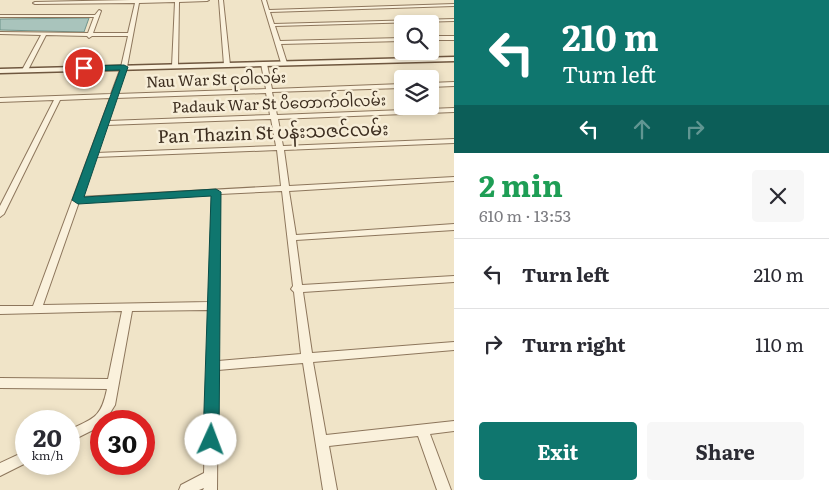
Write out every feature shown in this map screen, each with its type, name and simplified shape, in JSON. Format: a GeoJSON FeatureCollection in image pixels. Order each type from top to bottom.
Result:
{"type":"FeatureCollection","features":[{"type":"Feature","properties":{"kind":"main road"},"geometry":{"type":"LineString","coordinates":[[439,60],[454,59]]}},
{"type":"Feature","properties":{"kind":"main road"},"geometry":{"type":"LineString","coordinates":[[0,71],[430,60]]}},
{"type":"Feature","properties":{"kind":"street"},"geometry":{"type":"LineString","coordinates":[[175,66],[177,0]]}},
{"type":"Feature","properties":{"kind":"street"},"geometry":{"type":"LineString","coordinates":[[25,16],[37,2],[102,3],[207,0]]}},
{"type":"Feature","properties":{"kind":"street"},"geometry":{"type":"LineString","coordinates":[[221,0],[227,65]]}},
{"type":"Feature","properties":{"kind":"street"},"geometry":{"type":"LineString","coordinates":[[264,0],[284,63]]}},
{"type":"Feature","properties":{"kind":"street"},"geometry":{"type":"LineString","coordinates":[[403,0],[409,7]]}},
{"type":"Feature","properties":{"kind":"street"},"geometry":{"type":"LineString","coordinates":[[36,310],[78,200],[124,67],[137,2]]}},
{"type":"Feature","properties":{"kind":"street"},"geometry":{"type":"LineString","coordinates":[[89,36],[102,3]]}},
{"type":"Feature","properties":{"kind":"street"},"geometry":{"type":"LineString","coordinates":[[267,11],[454,5]]}},
{"type":"Feature","properties":{"kind":"street"},"geometry":{"type":"LineString","coordinates":[[387,8],[394,17]]}},
{"type":"Feature","properties":{"kind":"street"},"geometry":{"type":"LineString","coordinates":[[0,16],[97,16]]}},
{"type":"Feature","properties":{"kind":"street"},"geometry":{"type":"LineString","coordinates":[[439,21],[454,20]]}},
{"type":"Feature","properties":{"kind":"street"},"geometry":{"type":"LineString","coordinates":[[272,25],[394,22]]}},
{"type":"Feature","properties":{"kind":"street"},"geometry":{"type":"LineString","coordinates":[[1,34],[131,35]]}},
{"type":"Feature","properties":{"kind":"street"},"geometry":{"type":"LineString","coordinates":[[24,70],[44,34]]}},
{"type":"Feature","properties":{"kind":"street"},"geometry":{"type":"LineString","coordinates":[[439,38],[454,38]]}},
{"type":"Feature","properties":{"kind":"street"},"geometry":{"type":"LineString","coordinates":[[277,43],[394,39]]}},
{"type":"Feature","properties":{"kind":"street"},"geometry":{"type":"LineString","coordinates":[[264,64],[280,148],[296,290],[330,490]]}},
{"type":"Feature","properties":{"kind":"street"},"geometry":{"type":"LineString","coordinates":[[439,85],[454,84]]}},
{"type":"Feature","properties":{"kind":"street","name":"Nau War St ငုဝါလမ်း"},"geometry":{"type":"LineString","coordinates":[[0,100],[394,86]]}},
{"type":"Feature","properties":{"kind":"street"},"geometry":{"type":"LineString","coordinates":[[0,214],[58,98]]}},
{"type":"Feature","properties":{"kind":"street","name":"Padauk War St ပိတောက်ဝါလမ်း"},"geometry":{"type":"LineString","coordinates":[[104,124],[454,110]]}},
{"type":"Feature","properties":{"kind":"street","name":"Pan Thazin St ပန်းသဇင်လမ်း"},"geometry":{"type":"LineString","coordinates":[[94,155],[454,141]]}},
{"type":"Feature","properties":{"kind":"street"},"geometry":{"type":"LineString","coordinates":[[78,200],[454,179]]}},
{"type":"Feature","properties":{"kind":"street"},"geometry":{"type":"LineString","coordinates":[[186,490],[210,483],[214,366],[216,192]]}},
{"type":"Feature","properties":{"kind":"street"},"geometry":{"type":"LineString","coordinates":[[291,238],[454,227]]}},
{"type":"Feature","properties":{"kind":"street"},"geometry":{"type":"LineString","coordinates":[[296,290],[454,279]]}},
{"type":"Feature","properties":{"kind":"street"},"geometry":{"type":"LineString","coordinates":[[0,310],[214,306]]}},
{"type":"Feature","properties":{"kind":"street"},"geometry":{"type":"LineString","coordinates":[[80,430],[99,421],[109,405],[128,308]]}},
{"type":"Feature","properties":{"kind":"street"},"geometry":{"type":"LineString","coordinates":[[214,366],[454,346]]}},
{"type":"Feature","properties":{"kind":"street"},"geometry":{"type":"LineString","coordinates":[[0,383],[114,384]]}},
{"type":"Feature","properties":{"kind":"street"},"geometry":{"type":"LineString","coordinates":[[321,441],[454,426]]}},
{"type":"Feature","properties":{"kind":"street"},"geometry":{"type":"LineString","coordinates":[[422,429],[444,490]]}},
{"type":"Feature","properties":{"kind":"street"},"geometry":{"type":"LineString","coordinates":[[0,470],[15,462]]}},
{"type":"Feature","properties":{"kind":"water"},"geometry":{"type":"Polygon","coordinates":[[[89,18],[84,32],[0,30],[0,19],[89,18]]]}},
{"type":"Feature","properties":{"kind":"route"},"geometry":{"type":"LineString","coordinates":[[84,68],[124,67],[78,200],[216,192],[214,366],[211,440]]}}]}
